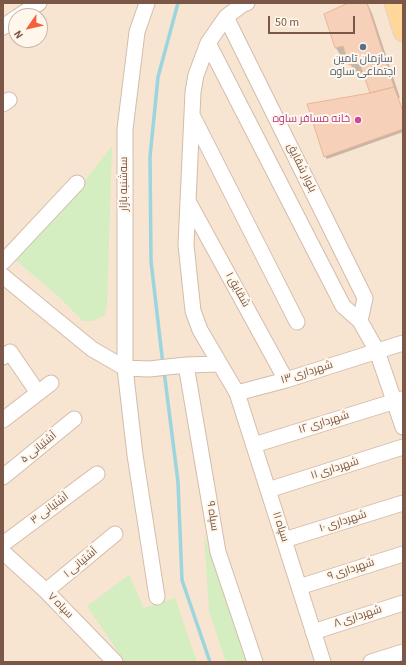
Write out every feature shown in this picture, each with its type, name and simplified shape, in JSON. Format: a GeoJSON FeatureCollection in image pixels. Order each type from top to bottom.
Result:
{"type":"FeatureCollection","features":[{"type":"Feature","properties":{"kind":"main road"},"geometry":{"type":"LineString","coordinates":[[394,3],[403,32]]}},
{"type":"Feature","properties":{"kind":"street","name":"سه‌شنبه بازار"},"geometry":{"type":"LineString","coordinates":[[147,3],[137,32],[125,129],[125,368],[135,455],[157,598]]}},
{"type":"Feature","properties":{"kind":"street","name":"سپاه ۱۱"},"geometry":{"type":"LineString","coordinates":[[247,3],[243,4],[226,17],[208,43],[196,75],[193,92],[186,245],[193,311],[200,330],[237,393],[323,662]]}},
{"type":"Feature","properties":{"kind":"street","name":"بلوار شقایق"},"geometry":{"type":"LineString","coordinates":[[226,17],[366,298],[360,321]]}},
{"type":"Feature","properties":{"kind":"street"},"geometry":{"type":"LineString","coordinates":[[208,43],[343,306],[360,321],[377,351],[398,400],[403,427]]}},
{"type":"Feature","properties":{"kind":"street"},"geometry":{"type":"LineString","coordinates":[[192,116],[297,322]]}},
{"type":"Feature","properties":{"kind":"street"},"geometry":{"type":"LineString","coordinates":[[3,262],[77,183]]}},
{"type":"Feature","properties":{"kind":"street","name":"شقایق ۱"},"geometry":{"type":"LineString","coordinates":[[188,201],[286,380]]}},
{"type":"Feature","properties":{"kind":"street"},"geometry":{"type":"LineString","coordinates":[[3,276],[92,349],[125,368],[149,369],[219,364]]}},
{"type":"Feature","properties":{"kind":"street","name":"شهرداری ۱۳"},"geometry":{"type":"LineString","coordinates":[[237,393],[286,380],[403,343]]}},
{"type":"Feature","properties":{"kind":"street"},"geometry":{"type":"LineString","coordinates":[[6,355],[38,393]]}},
{"type":"Feature","properties":{"kind":"street","name":"سپاه ۹"},"geometry":{"type":"LineString","coordinates":[[183,366],[218,552],[255,662]]}},
{"type":"Feature","properties":{"kind":"street"},"geometry":{"type":"LineString","coordinates":[[3,420],[50,383]]}},
{"type":"Feature","properties":{"kind":"street","name":"شهرداری ۱۲"},"geometry":{"type":"LineString","coordinates":[[254,445],[398,400]]}},
{"type":"Feature","properties":{"kind":"street","name":"آشتیانی ۵"},"geometry":{"type":"LineString","coordinates":[[3,476],[74,419]]}},
{"type":"Feature","properties":{"kind":"street","name":"شهرداری ۱۱"},"geometry":{"type":"LineString","coordinates":[[268,490],[403,447]]}},
{"type":"Feature","properties":{"kind":"street","name":"آشتیانی ۳"},"geometry":{"type":"LineString","coordinates":[[3,544],[97,474]]}},
{"type":"Feature","properties":{"kind":"street","name":"شهرداری ۱۰"},"geometry":{"type":"LineString","coordinates":[[284,540],[403,503]]}},
{"type":"Feature","properties":{"kind":"street","name":"آشتیانی ۱"},"geometry":{"type":"LineString","coordinates":[[46,591],[115,534]]}},
{"type":"Feature","properties":{"kind":"street","name":"سپاه ۷"},"geometry":{"type":"LineString","coordinates":[[3,552],[46,591],[115,662]]}},
{"type":"Feature","properties":{"kind":"street","name":"شهرداری ۹"},"geometry":{"type":"LineString","coordinates":[[299,587],[403,554]]}},
{"type":"Feature","properties":{"kind":"street","name":"شهرداری ۸"},"geometry":{"type":"LineString","coordinates":[[313,632],[403,603]]}},
{"type":"Feature","properties":{"kind":"street"},"geometry":{"type":"LineString","coordinates":[[371,662],[403,652]]}},
{"type":"Feature","properties":{"kind":"shaded area"},"geometry":{"type":"Polygon","coordinates":[[[3,3],[403,3],[403,662],[3,662],[3,3]]]}},
{"type":"Feature","properties":{"kind":"green space"},"geometry":{"type":"Polygon","coordinates":[[[112,146],[107,304],[105,315],[93,321],[83,321],[59,297],[12,257],[56,218],[112,146]]]}},
{"type":"Feature","properties":{"kind":"green space"},"geometry":{"type":"Polygon","coordinates":[[[204,535],[248,662],[226,662],[209,612],[204,535]]]}},
{"type":"Feature","properties":{"kind":"green space"},"geometry":{"type":"Polygon","coordinates":[[[129,575],[144,608],[175,598],[197,662],[125,662],[87,606],[129,575]]]}},
{"type":"Feature","properties":{"kind":"building","name":"سازمان تامین اجتماعی ساوه"},"geometry":{"type":"Polygon","coordinates":[[[348,3],[367,3],[394,87],[370,93],[359,62],[349,65],[343,46],[335,48],[324,14],[348,3]]]}},
{"type":"Feature","properties":{"kind":"building","name":"خانه مسافر ساوه"},"geometry":{"type":"Polygon","coordinates":[[[394,87],[403,111],[403,129],[324,157],[307,104],[370,93],[394,87]]]}},
{"type":"Feature","properties":{"kind":"waterway"},"geometry":{"type":"LineString","coordinates":[[163,365],[151,261],[150,157],[158,77],[178,3]]}},
{"type":"Feature","properties":{"kind":"waterway"},"geometry":{"type":"LineString","coordinates":[[164,371],[178,482],[182,580],[210,662]]}},
{"type":"Feature","properties":{"kind":"place","name":"سازمان تامین اجتماعی ساوه"},"geometry":{"type":"Point","coordinates":[363,47]}},
{"type":"Feature","properties":{"kind":"place","name":"خانه مسافر ساوه"},"geometry":{"type":"Point","coordinates":[358,120]}}]}
